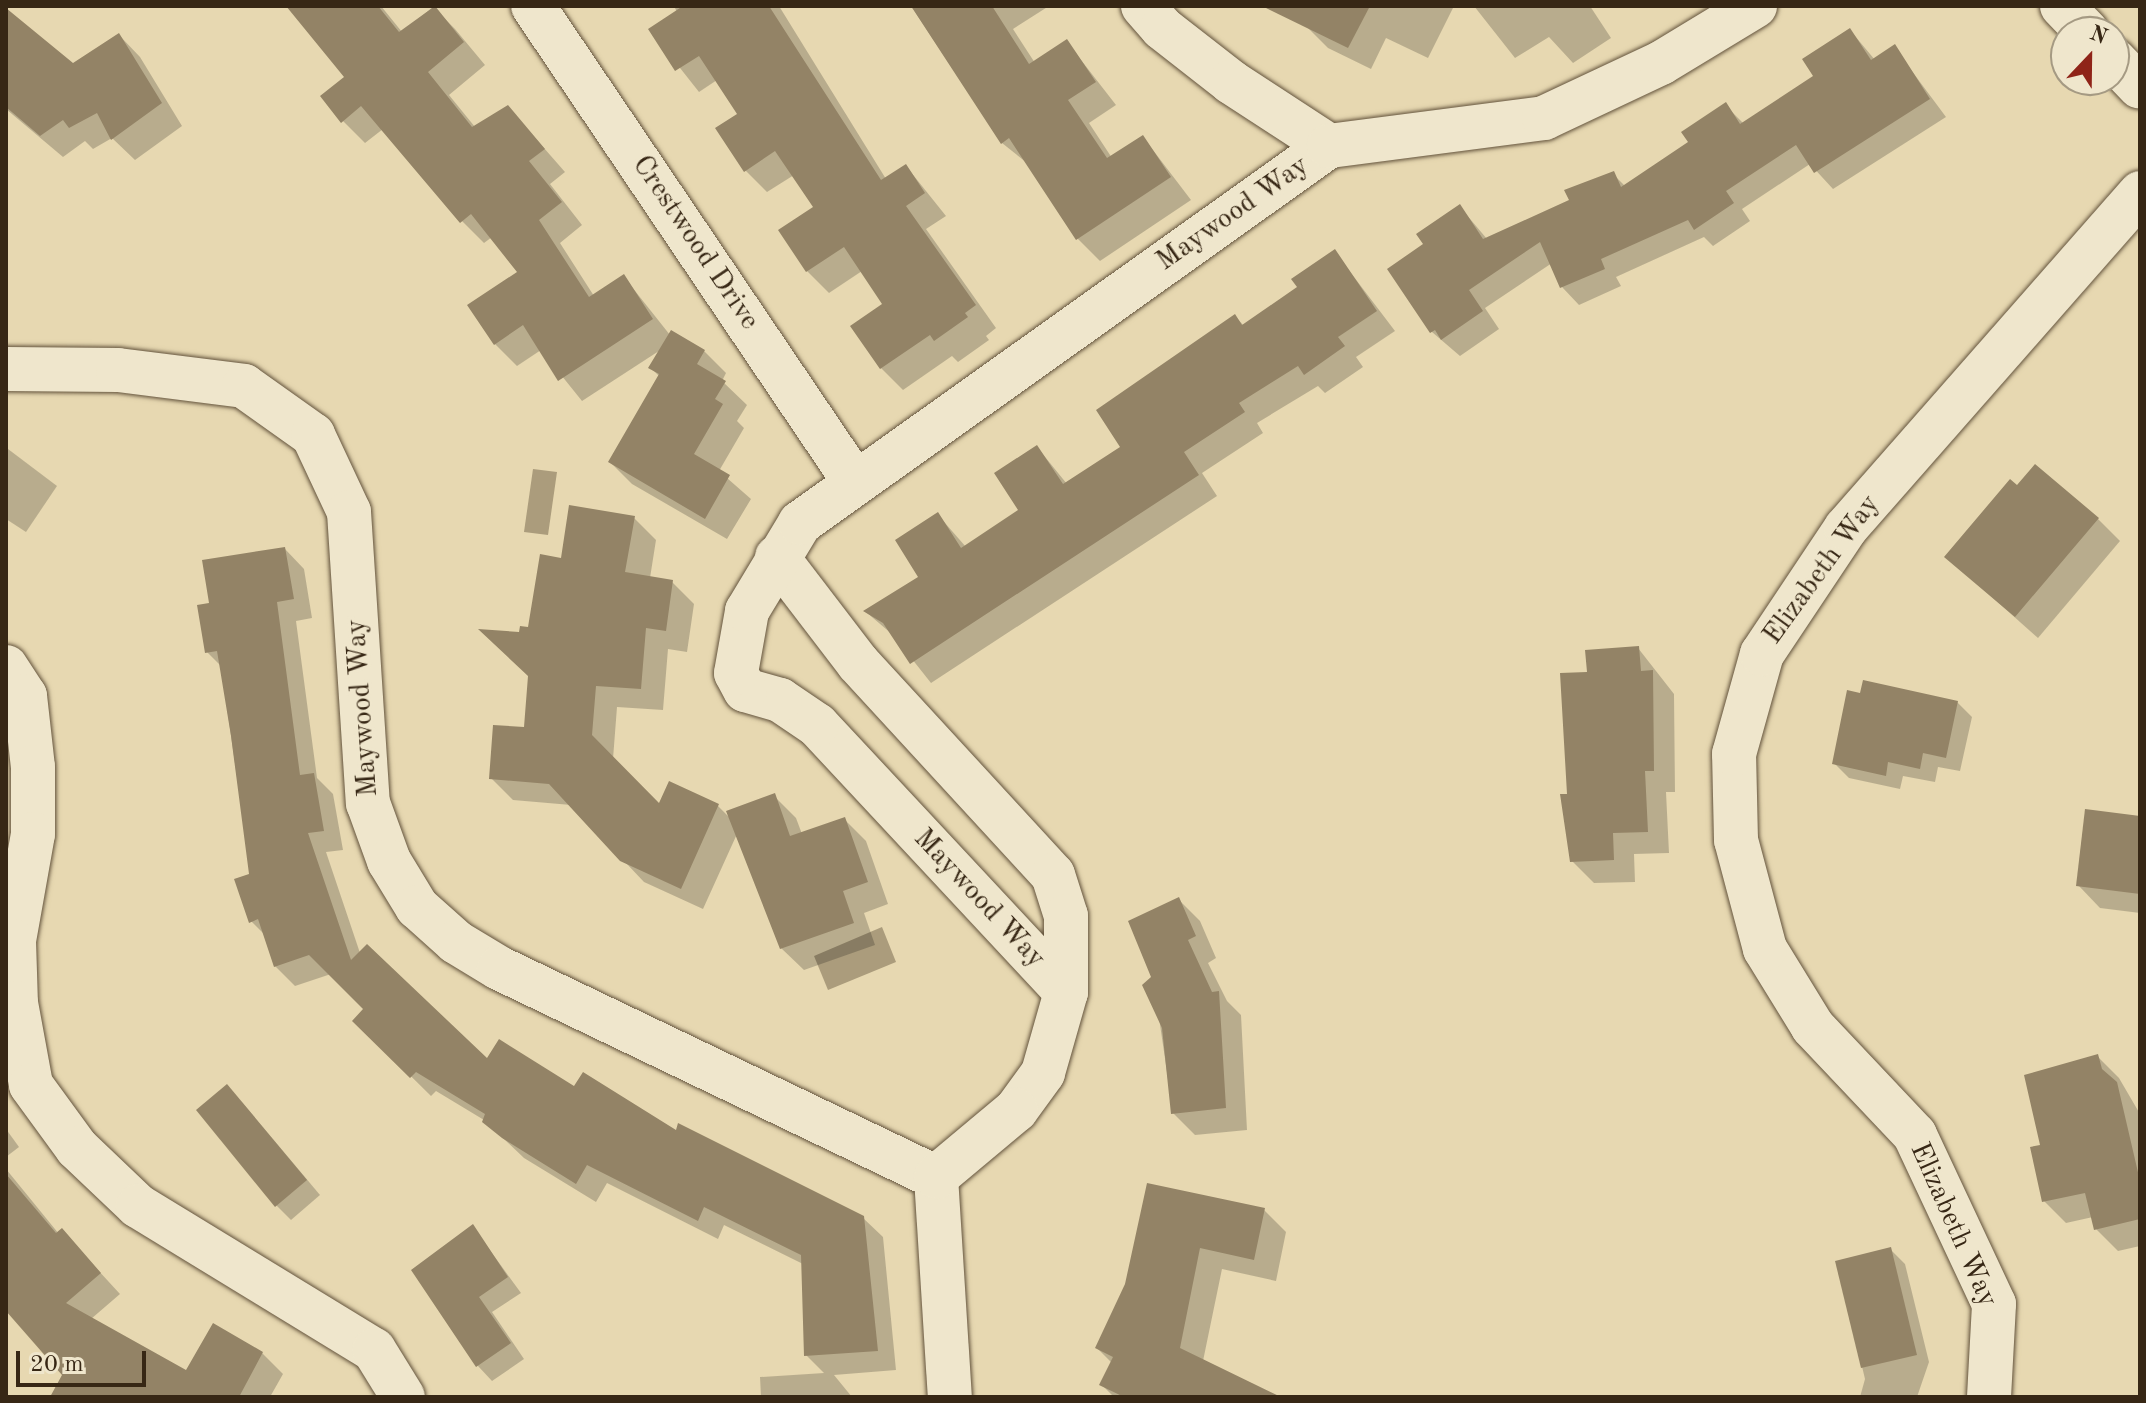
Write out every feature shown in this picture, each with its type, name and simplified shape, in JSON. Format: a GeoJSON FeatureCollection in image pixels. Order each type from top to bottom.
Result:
{"type":"FeatureCollection","features":[{"type":"Feature","properties":{"kind":"street","name":"Crestwood Drive"},"geometry":{"type":"LineString","coordinates":[[533,6],[854,481]]}},
{"type":"Feature","properties":{"kind":"street"},"geometry":{"type":"LineString","coordinates":[[1143,6],[1162,28],[1231,82],[1329,146]]}},
{"type":"Feature","properties":{"kind":"street","name":"Maywood Way"},"geometry":{"type":"LineString","coordinates":[[1066,992],[817,725],[780,700],[745,690],[736,673],[738,646],[747,611],[800,523],[854,481],[1329,146],[1544,118],[1661,63],[1755,6]]}},
{"type":"Feature","properties":{"kind":"street","name":"Elizabeth Way"},"geometry":{"type":"LineString","coordinates":[[1989,1397],[1994,1304],[1915,1135],[1813,1027],[1765,949],[1736,840],[1734,754],[1762,654],[1846,528],[2140,193]]}},
{"type":"Feature","properties":{"kind":"street","name":"Maywood Way"},"geometry":{"type":"LineString","coordinates":[[6,369],[118,370],[244,386],[313,435],[349,512],[368,803],[389,861],[417,907],[456,942],[499,968],[936,1177],[1016,1110],[1043,1073],[1066,992],[1066,916],[1053,875],[858,663],[777,557]]}},
{"type":"Feature","properties":{"kind":"street"},"geometry":{"type":"LineString","coordinates":[[6,667],[25,696],[33,767],[33,834],[14,941],[16,1003],[31,1085],[77,1148],[138,1206],[374,1350],[403,1397]]}},
{"type":"Feature","properties":{"kind":"street"},"geometry":{"type":"LineString","coordinates":[[936,1177],[950,1397]]}},
{"type":"Feature","properties":{"kind":"shaded area"},"geometry":{"type":"Polygon","coordinates":[[[533,469],[557,472],[548,535],[524,532],[533,469]]]}},
{"type":"Feature","properties":{"kind":"shaded area"},"geometry":{"type":"Polygon","coordinates":[[[882,927],[896,962],[828,990],[814,956],[882,927]]]}},
{"type":"Feature","properties":{"kind":"building"},"geometry":{"type":"Polygon","coordinates":[[[286,6],[378,6],[399,32],[435,6],[464,42],[428,72],[472,127],[508,105],[545,149],[529,161],[562,202],[539,220],[589,297],[624,274],[653,319],[558,381],[523,325],[494,345],[467,305],[517,272],[471,214],[460,223],[361,106],[341,123],[320,96],[344,77],[286,6]]]}},
{"type":"Feature","properties":{"kind":"building"},"geometry":{"type":"Polygon","coordinates":[[[683,6],[769,6],[881,180],[906,164],[925,193],[906,206],[976,305],[965,313],[968,317],[934,341],[930,335],[880,369],[850,326],[882,304],[844,247],[806,272],[778,230],[813,207],[775,151],[744,172],[715,128],[737,114],[699,56],[675,71],[648,29],[683,6]]]}},
{"type":"Feature","properties":{"kind":"building"},"geometry":{"type":"Polygon","coordinates":[[[911,6],[992,6],[1029,64],[1067,39],[1096,82],[1068,100],[1107,158],[1143,135],[1171,177],[1076,240],[1009,138],[1001,144],[911,6]]]}},
{"type":"Feature","properties":{"kind":"building"},"geometry":{"type":"Polygon","coordinates":[[[1262,6],[1370,6],[1348,48],[1262,6]]]}},
{"type":"Feature","properties":{"kind":"building"},"geometry":{"type":"Polygon","coordinates":[[[6,8],[73,63],[119,33],[162,103],[111,140],[97,113],[69,128],[63,120],[40,136],[6,107],[6,8]]]}},
{"type":"Feature","properties":{"kind":"building"},"geometry":{"type":"Polygon","coordinates":[[[1850,28],[1871,60],[1895,44],[1930,99],[1814,173],[1796,145],[1726,191],[1734,203],[1694,230],[1688,220],[1601,259],[1605,269],[1560,288],[1540,242],[1469,290],[1483,311],[1441,340],[1435,330],[1430,333],[1387,269],[1423,244],[1416,234],[1460,204],[1483,239],[1569,200],[1564,190],[1614,171],[1621,187],[1688,142],[1681,132],[1726,102],[1740,124],[1813,76],[1802,59],[1850,28]]]}},
{"type":"Feature","properties":{"kind":"building"},"geometry":{"type":"Polygon","coordinates":[[[1335,249],[1377,311],[1338,337],[1345,346],[1304,375],[1298,366],[1239,403],[1245,412],[1184,452],[1199,475],[910,664],[883,623],[863,611],[918,577],[895,540],[938,512],[961,548],[1018,510],[994,473],[1037,445],[1063,484],[1120,447],[1096,410],[1235,314],[1242,325],[1297,287],[1291,279],[1335,249]]]}},
{"type":"Feature","properties":{"kind":"building"},"geometry":{"type":"Polygon","coordinates":[[[671,330],[705,350],[697,364],[726,381],[715,399],[723,404],[694,454],[730,475],[705,519],[608,462],[659,374],[648,368],[671,330]]]}},
{"type":"Feature","properties":{"kind":"building"},"geometry":{"type":"Polygon","coordinates":[[[2035,464],[2099,518],[2015,617],[1944,557],[2010,479],[2017,485],[2035,464]]]}},
{"type":"Feature","properties":{"kind":"building"},"geometry":{"type":"Polygon","coordinates":[[[569,505],[635,516],[625,572],[673,580],[666,631],[646,628],[641,689],[596,686],[592,735],[659,803],[669,781],[719,804],[681,889],[620,861],[549,784],[489,779],[493,725],[524,727],[528,676],[478,629],[519,632],[520,626],[528,627],[540,554],[561,558],[569,505]]]}},
{"type":"Feature","properties":{"kind":"building"},"geometry":{"type":"Polygon","coordinates":[[[285,547],[294,599],[277,602],[300,775],[314,773],[324,831],[308,833],[351,960],[367,944],[487,1058],[499,1039],[574,1086],[583,1072],[676,1130],[678,1123],[864,1216],[878,1351],[804,1356],[801,1255],[704,1207],[698,1221],[587,1165],[576,1184],[502,1138],[482,1122],[485,1114],[416,1072],[410,1078],[352,1021],[363,1009],[309,955],[274,967],[258,919],[249,923],[234,879],[249,874],[231,736],[217,651],[205,653],[197,605],[209,603],[202,560],[285,547]]]}},
{"type":"Feature","properties":{"kind":"building"},"geometry":{"type":"Polygon","coordinates":[[[1639,646],[1641,671],[1653,670],[1654,771],[1645,771],[1648,832],[1613,833],[1614,860],[1570,862],[1560,794],[1567,794],[1560,673],[1587,672],[1585,650],[1639,646]]]}},
{"type":"Feature","properties":{"kind":"building"},"geometry":{"type":"Polygon","coordinates":[[[1863,680],[1958,701],[1946,758],[1923,753],[1920,769],[1888,762],[1886,776],[1832,764],[1847,690],[1860,693],[1863,680]]]}},
{"type":"Feature","properties":{"kind":"building"},"geometry":{"type":"Polygon","coordinates":[[[775,793],[790,836],[845,817],[868,882],[843,891],[854,923],[780,949],[726,811],[775,793]]]}},
{"type":"Feature","properties":{"kind":"building"},"geometry":{"type":"Polygon","coordinates":[[[2085,809],[2140,816],[2140,894],[2076,886],[2085,809]]]}},
{"type":"Feature","properties":{"kind":"building"},"geometry":{"type":"Polygon","coordinates":[[[1179,897],[1196,936],[1188,940],[1212,992],[1219,991],[1226,1108],[1171,1114],[1162,1028],[1142,985],[1151,977],[1128,921],[1179,897]]]}},
{"type":"Feature","properties":{"kind":"building"},"geometry":{"type":"Polygon","coordinates":[[[2098,1054],[2102,1069],[2117,1082],[2140,1181],[2140,1219],[2094,1230],[2085,1193],[2042,1202],[2030,1147],[2040,1145],[2024,1075],[2098,1054]]]}},
{"type":"Feature","properties":{"kind":"building"},"geometry":{"type":"Polygon","coordinates":[[[227,1084],[307,1180],[275,1207],[196,1110],[227,1084]]]}},
{"type":"Feature","properties":{"kind":"building"},"geometry":{"type":"Polygon","coordinates":[[[6,1174],[56,1233],[62,1228],[101,1273],[66,1303],[186,1370],[213,1323],[263,1352],[239,1397],[50,1397],[62,1375],[6,1311],[6,1174]]]}},
{"type":"Feature","properties":{"kind":"building"},"geometry":{"type":"Polygon","coordinates":[[[1147,1183],[1265,1208],[1254,1260],[1200,1248],[1180,1348],[1281,1397],[1124,1397],[1099,1385],[1113,1357],[1095,1348],[1125,1284],[1147,1183]]]}},
{"type":"Feature","properties":{"kind":"building"},"geometry":{"type":"Polygon","coordinates":[[[473,1224],[508,1277],[479,1297],[511,1343],[476,1367],[411,1270],[473,1224]]]}},
{"type":"Feature","properties":{"kind":"building"},"geometry":{"type":"Polygon","coordinates":[[[1891,1247],[1917,1355],[1861,1368],[1835,1261],[1891,1247]]]}}]}
